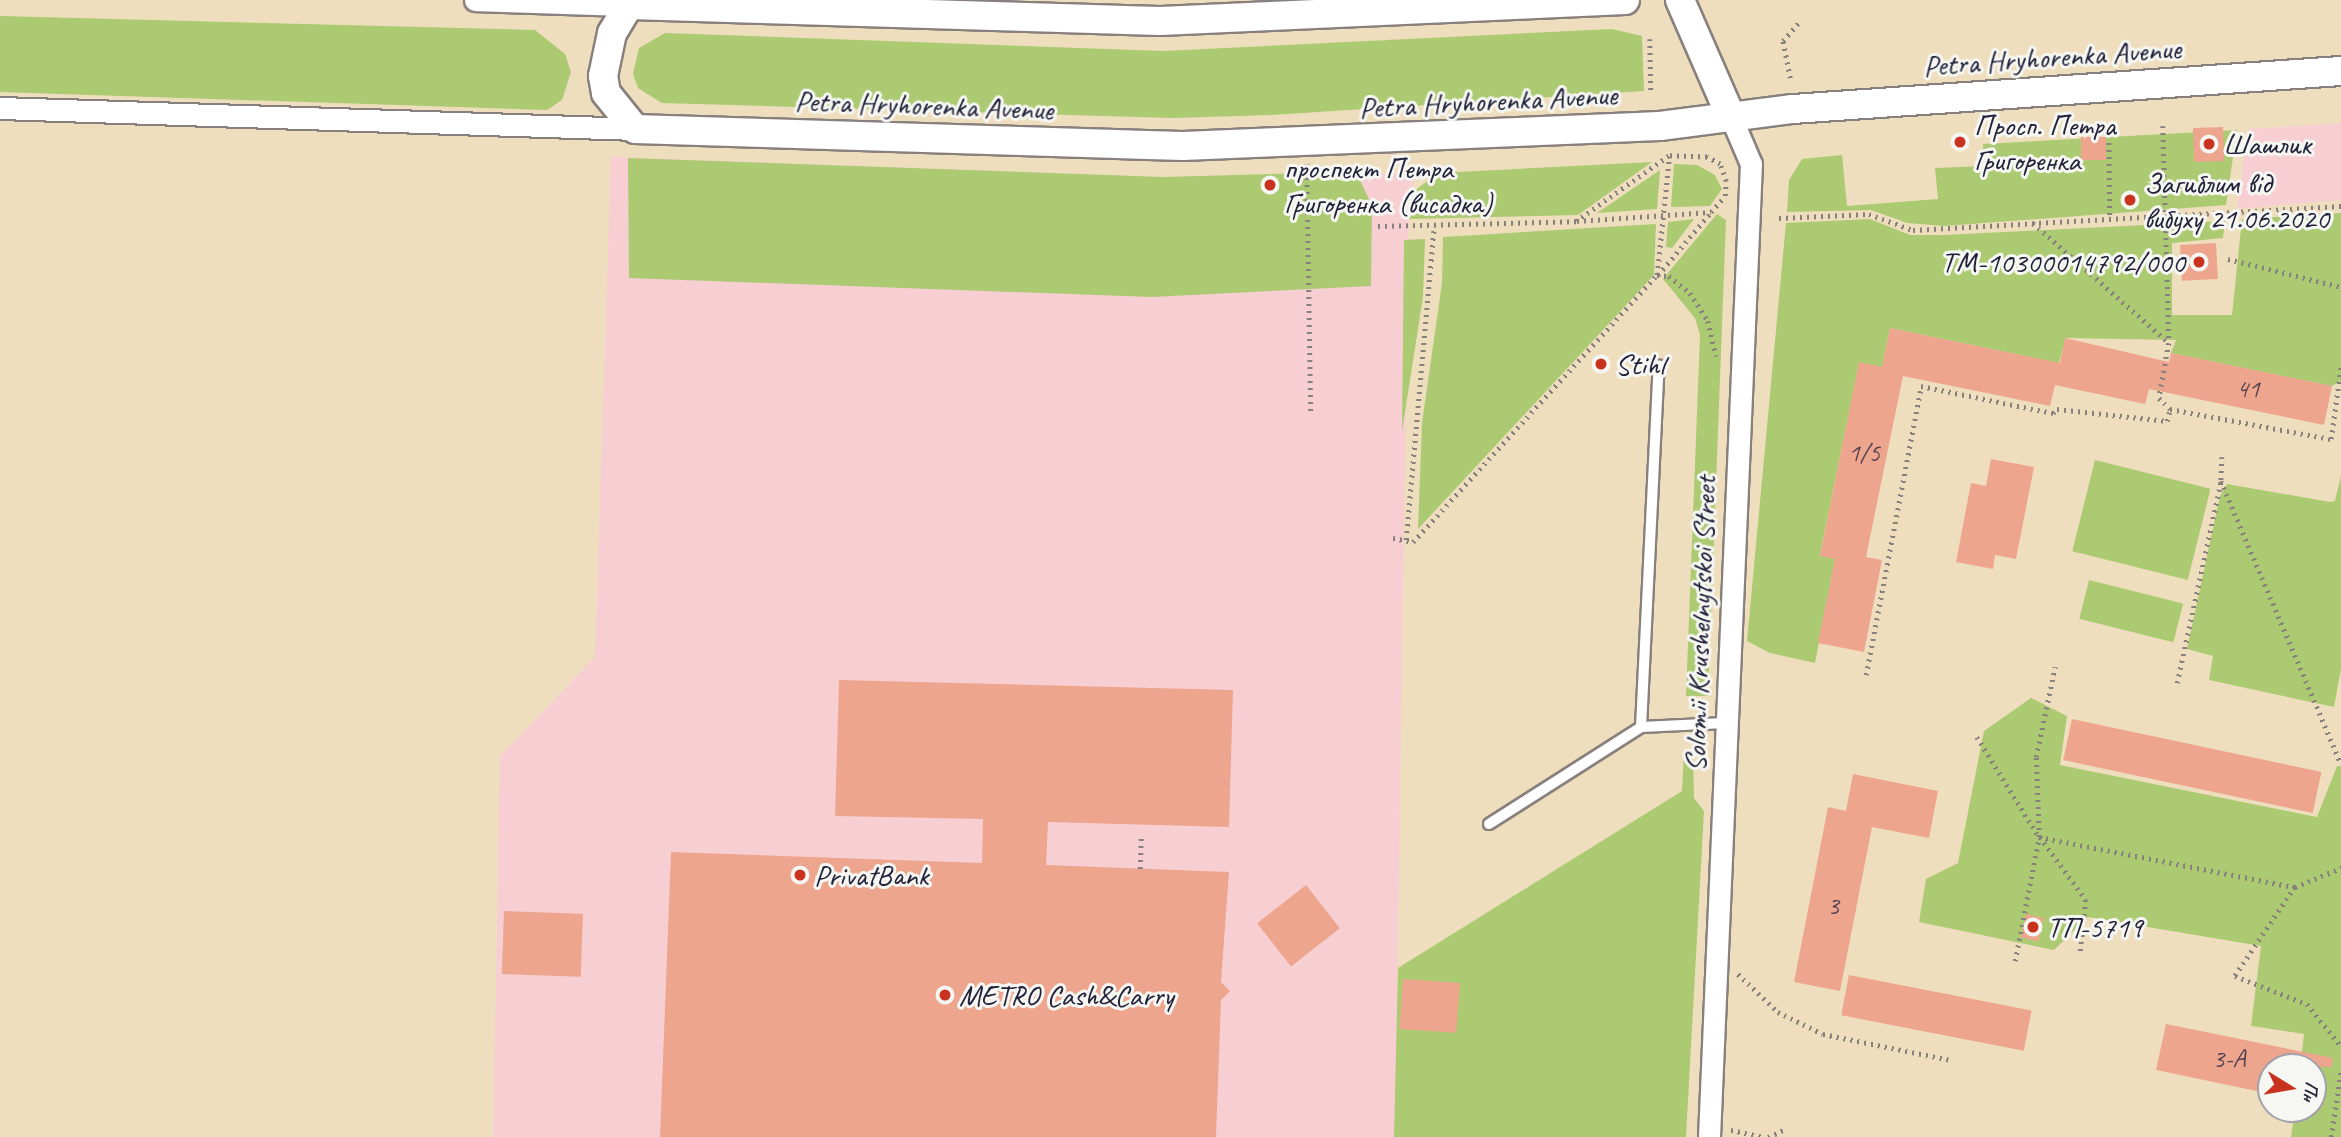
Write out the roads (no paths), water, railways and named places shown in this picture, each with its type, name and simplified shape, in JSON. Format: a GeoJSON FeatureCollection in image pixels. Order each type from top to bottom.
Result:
{"type":"FeatureCollection","features":[{"type":"Feature","properties":{"kind":"street"},"geometry":{"type":"LineString","coordinates":[[475,0],[1160,21],[1625,0]]}},
{"type":"Feature","properties":{"kind":"street"},"geometry":{"type":"LineString","coordinates":[[1680,0],[1731,117]]}},
{"type":"Feature","properties":{"kind":"street"},"geometry":{"type":"LineString","coordinates":[[629,3],[612,33],[603,76],[606,93],[635,129]]}},
{"type":"Feature","properties":{"kind":"street","name":"Petra Hryhorenka Avenue"},"geometry":{"type":"LineString","coordinates":[[635,129],[1170,146],[1306,143],[1646,127],[1793,109],[2341,71]]}},
{"type":"Feature","properties":{"kind":"street"},"geometry":{"type":"LineString","coordinates":[[0,108],[635,129]]}},
{"type":"Feature","properties":{"kind":"street","name":"Solomii Krushelnytskoi Street"},"geometry":{"type":"LineString","coordinates":[[1709,1137],[1751,163],[1731,117]]}},
{"type":"Feature","properties":{"kind":"lane"},"geometry":{"type":"LineString","coordinates":[[1641,727],[1659,366]]}},
{"type":"Feature","properties":{"kind":"lane"},"geometry":{"type":"LineString","coordinates":[[1489,824],[1641,727],[1725,723]]}},
{"type":"Feature","properties":{"kind":"place","name":"Просп. Петра Григоренка"},"geometry":{"type":"Point","coordinates":[1960,142]}},
{"type":"Feature","properties":{"kind":"place","name":"Шашлик"},"geometry":{"type":"Point","coordinates":[2209,144]}},
{"type":"Feature","properties":{"kind":"place","name":"проспект Петра Григоренка (висадка)"},"geometry":{"type":"Point","coordinates":[1270,185]}},
{"type":"Feature","properties":{"kind":"place","name":"Загиблим від вибуху 21.06.2020"},"geometry":{"type":"Point","coordinates":[2130,200]}},
{"type":"Feature","properties":{"kind":"place","name":"ТМ-10300014792/000"},"geometry":{"type":"Point","coordinates":[2199,262]}},
{"type":"Feature","properties":{"kind":"place","name":"Stihl"},"geometry":{"type":"Point","coordinates":[1601,364]}},
{"type":"Feature","properties":{"kind":"place","name":"PrivatBank"},"geometry":{"type":"Point","coordinates":[800,875]}},
{"type":"Feature","properties":{"kind":"place","name":"ТП-5719"},"geometry":{"type":"Point","coordinates":[2033,927]}},
{"type":"Feature","properties":{"kind":"place","name":"METRO Cash&Carry"},"geometry":{"type":"Point","coordinates":[945,995]}}]}
